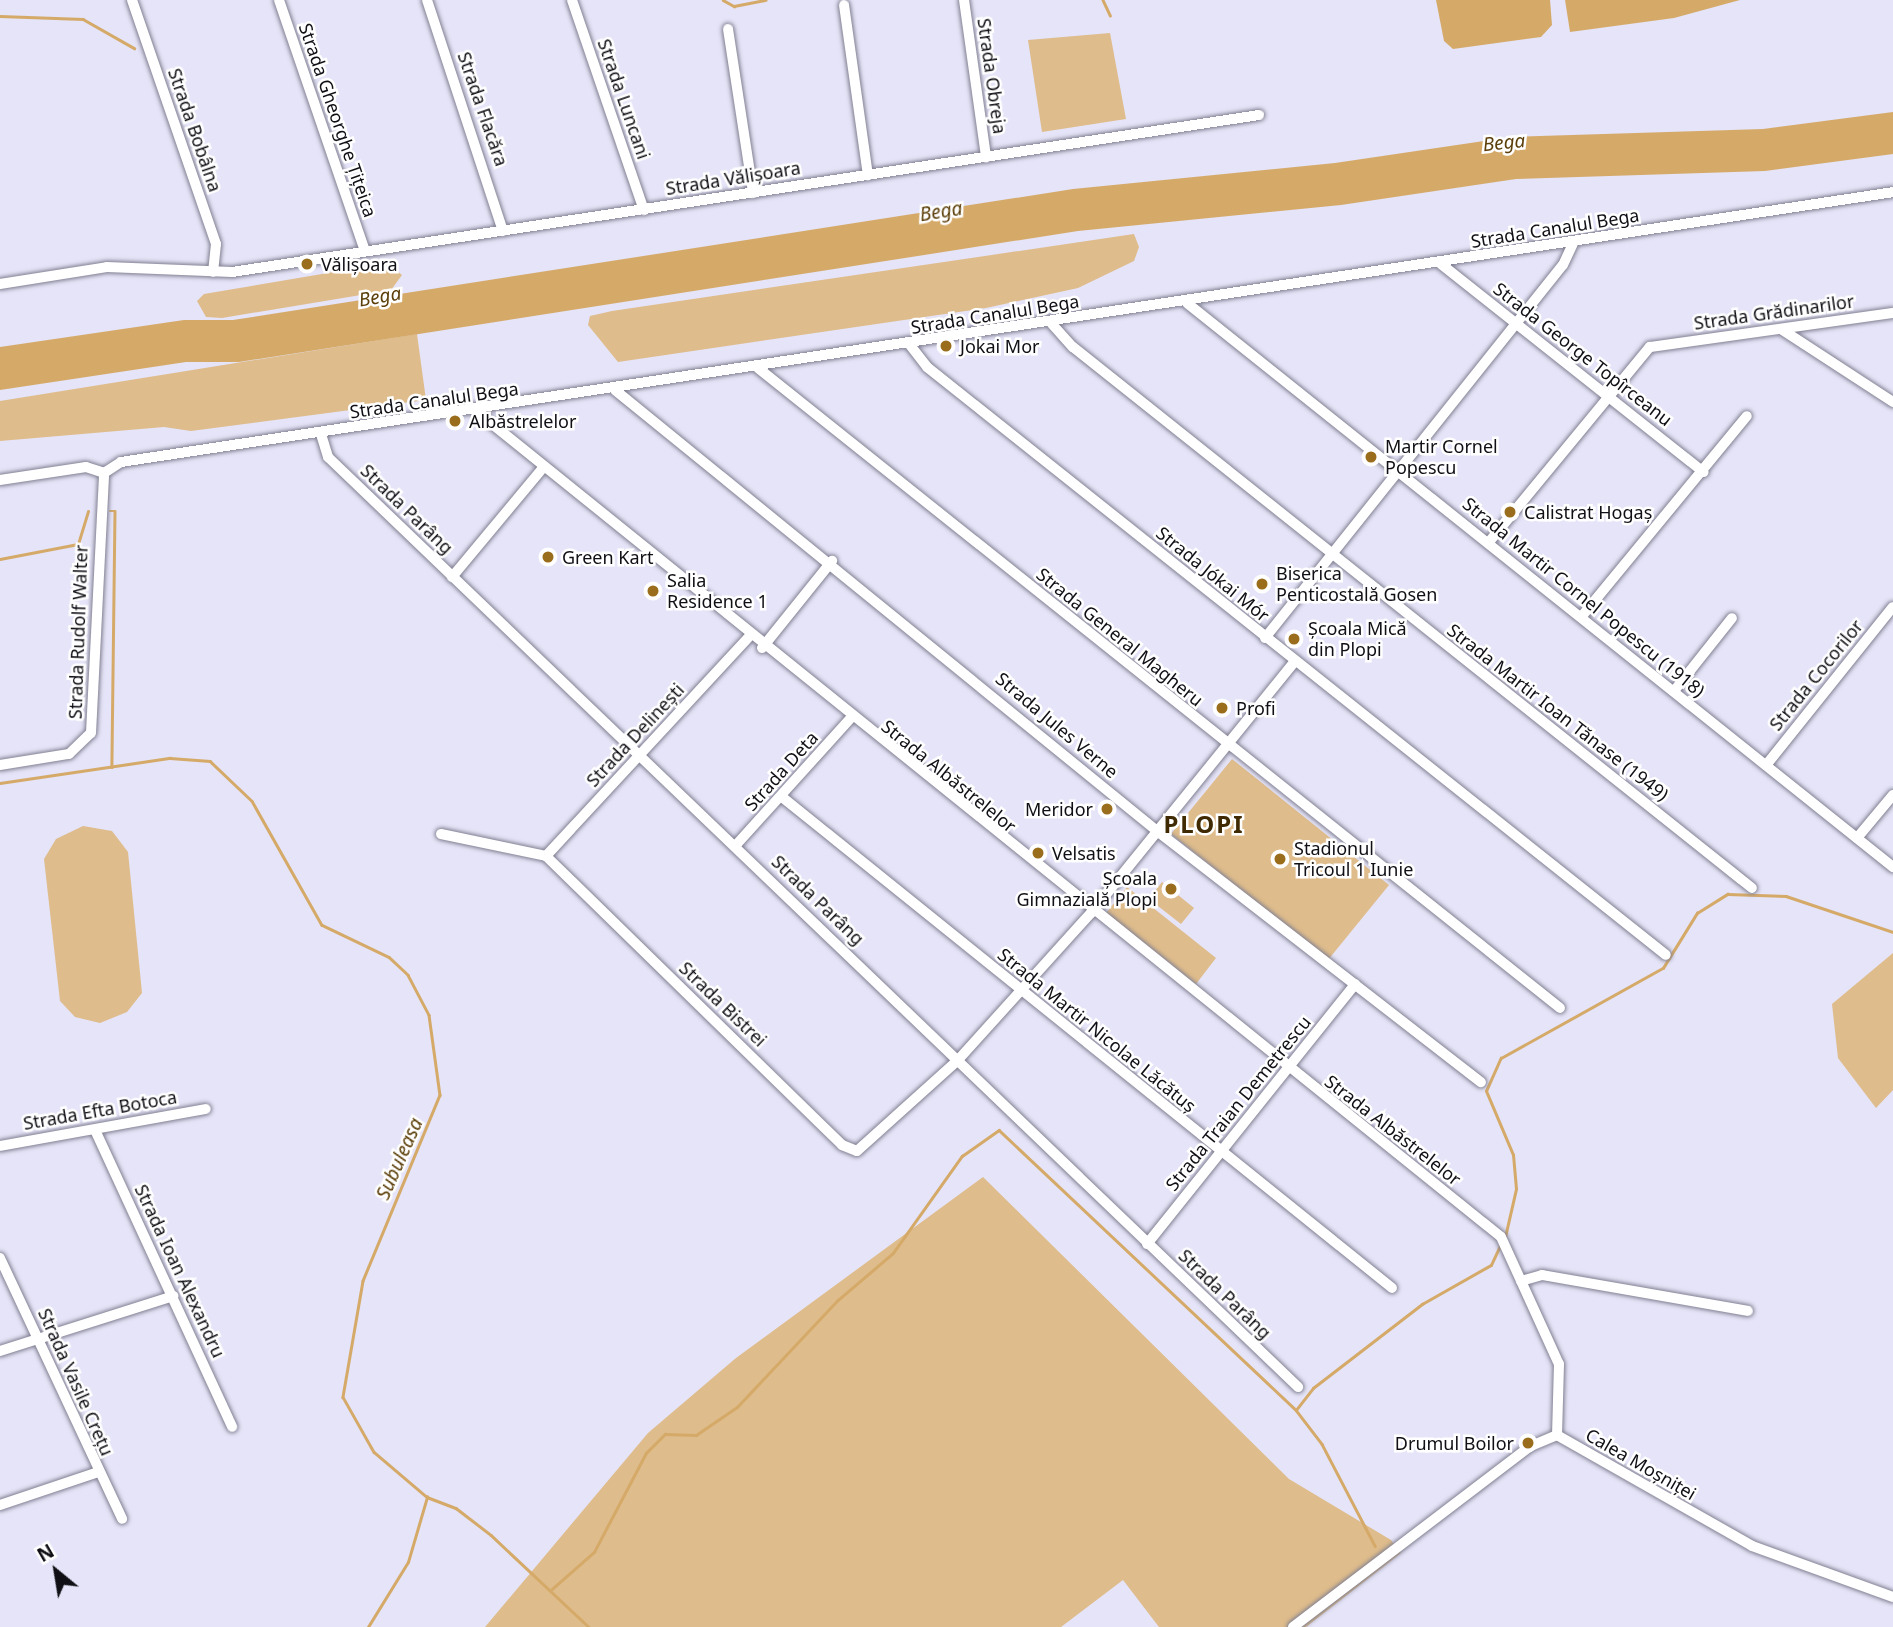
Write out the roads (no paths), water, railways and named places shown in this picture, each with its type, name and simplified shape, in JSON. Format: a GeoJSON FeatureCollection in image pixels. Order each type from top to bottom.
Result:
{"type":"FeatureCollection","features":[{"type":"Feature","properties":{"kind":"street","name":"Strada Gheorghe Țițeica"},"geometry":{"type":"LineString","coordinates":[[279,0],[365,251]]}},
{"type":"Feature","properties":{"kind":"street","name":"Strada Flacăra"},"geometry":{"type":"LineString","coordinates":[[428,0],[503,230]]}},
{"type":"Feature","properties":{"kind":"street","name":"Strada Luncani"},"geometry":{"type":"LineString","coordinates":[[572,0],[643,210]]}},
{"type":"Feature","properties":{"kind":"street","name":"Strada Obreja"},"geometry":{"type":"LineString","coordinates":[[964,0],[986,157]]}},
{"type":"Feature","properties":{"kind":"street","name":"Strada Bobâlna"},"geometry":{"type":"LineString","coordinates":[[135,1],[216,244],[213,272]]}},
{"type":"Feature","properties":{"kind":"street"},"geometry":{"type":"LineString","coordinates":[[844,5],[868,175]]}},
{"type":"Feature","properties":{"kind":"street"},"geometry":{"type":"LineString","coordinates":[[728,29],[753,193]]}},
{"type":"Feature","properties":{"kind":"street","name":"Strada Vălișoara"},"geometry":{"type":"LineString","coordinates":[[0,284],[107,267],[213,272],[643,210],[1259,114]]}},
{"type":"Feature","properties":{"kind":"street","name":"Strada Canalul Bega"},"geometry":{"type":"LineString","coordinates":[[104,473],[121,462],[1052,324],[1893,192]]}},
{"type":"Feature","properties":{"kind":"street"},"geometry":{"type":"LineString","coordinates":[[1265,638],[1516,324],[1573,244]]}},
{"type":"Feature","properties":{"kind":"street","name":"Strada George Topîrceanu"},"geometry":{"type":"LineString","coordinates":[[1441,264],[1703,471]]}},
{"type":"Feature","properties":{"kind":"street","name":"Strada Martir Cornel Popescu (1918)"},"geometry":{"type":"LineString","coordinates":[[1187,303],[1893,867]]}},
{"type":"Feature","properties":{"kind":"street","name":"Strada Grădinarilor"},"geometry":{"type":"LineString","coordinates":[[1609,395],[1642,355],[1659,345],[1893,313]]}},
{"type":"Feature","properties":{"kind":"street","name":"Strada Martir Ioan Tănase (1949)"},"geometry":{"type":"LineString","coordinates":[[1052,324],[1073,347],[1752,888]]}},
{"type":"Feature","properties":{"kind":"street"},"geometry":{"type":"LineString","coordinates":[[1781,329],[1893,402]]}},
{"type":"Feature","properties":{"kind":"street","name":"Strada Jókai Mór"},"geometry":{"type":"LineString","coordinates":[[910,345],[927,367],[1294,662],[1666,955]]}},
{"type":"Feature","properties":{"kind":"street","name":"Strada General Magheru"},"geometry":{"type":"LineString","coordinates":[[758,368],[1226,745],[1560,1008]]}},
{"type":"Feature","properties":{"kind":"street","name":"Strada Jules Verne"},"geometry":{"type":"LineString","coordinates":[[615,390],[832,561],[1157,831],[1481,1082]]}},
{"type":"Feature","properties":{"kind":"street"},"geometry":{"type":"LineString","coordinates":[[1489,542],[1609,395]]}},
{"type":"Feature","properties":{"kind":"street","name":"Strada Albăstrelelor"},"geometry":{"type":"LineString","coordinates":[[476,411],[541,470],[1091,913],[1501,1237],[1559,1364],[1557,1435]]}},
{"type":"Feature","properties":{"kind":"street"},"geometry":{"type":"LineString","coordinates":[[1581,616],[1747,416]]}},
{"type":"Feature","properties":{"kind":"street","name":"Strada Parâng"},"geometry":{"type":"LineString","coordinates":[[321,434],[328,457],[736,845],[1298,1387]]}},
{"type":"Feature","properties":{"kind":"street"},"geometry":{"type":"LineString","coordinates":[[0,480],[86,467],[104,473]]}},
{"type":"Feature","properties":{"kind":"street"},"geometry":{"type":"LineString","coordinates":[[452,577],[541,470]]}},
{"type":"Feature","properties":{"kind":"street","name":"Strada Rudolf Walter"},"geometry":{"type":"LineString","coordinates":[[0,765],[69,754],[91,733],[104,473]]}},
{"type":"Feature","properties":{"kind":"street"},"geometry":{"type":"LineString","coordinates":[[762,648],[832,561]]}},
{"type":"Feature","properties":{"kind":"street","name":"Strada Cocorilor"},"geometry":{"type":"LineString","coordinates":[[1767,765],[1893,607]]}},
{"type":"Feature","properties":{"kind":"street"},"geometry":{"type":"LineString","coordinates":[[1674,691],[1732,618]]}},
{"type":"Feature","properties":{"kind":"street","name":"Strada Delinești"},"geometry":{"type":"LineString","coordinates":[[546,856],[642,756],[749,637]]}},
{"type":"Feature","properties":{"kind":"street"},"geometry":{"type":"LineString","coordinates":[[958,1060],[1091,913],[1294,662]]}},
{"type":"Feature","properties":{"kind":"street","name":"Strada Deta"},"geometry":{"type":"LineString","coordinates":[[736,845],[850,719]]}},
{"type":"Feature","properties":{"kind":"street"},"geometry":{"type":"LineString","coordinates":[[1857,838],[1893,795]]}},
{"type":"Feature","properties":{"kind":"street","name":"Strada Martir Nicolae Lăcătuș"},"geometry":{"type":"LineString","coordinates":[[782,797],[1392,1288]]}},
{"type":"Feature","properties":{"kind":"street"},"geometry":{"type":"LineString","coordinates":[[441,834],[546,856]]}},
{"type":"Feature","properties":{"kind":"street","name":"Strada Bistrei"},"geometry":{"type":"LineString","coordinates":[[546,856],[849,1149],[874,1142],[958,1060]]}},
{"type":"Feature","properties":{"kind":"street","name":"Strada Traian Demetrescu"},"geometry":{"type":"LineString","coordinates":[[1147,1244],[1223,1153],[1355,984]]}},
{"type":"Feature","properties":{"kind":"street","name":"Strada Efta Botoca"},"geometry":{"type":"LineString","coordinates":[[0,1146],[206,1109]]}},
{"type":"Feature","properties":{"kind":"street","name":"Strada Ioan Alexandru"},"geometry":{"type":"LineString","coordinates":[[95,1130],[232,1427]]}},
{"type":"Feature","properties":{"kind":"street","name":"Strada Vasile Crețu"},"geometry":{"type":"LineString","coordinates":[[0,1258],[122,1519]]}},
{"type":"Feature","properties":{"kind":"street"},"geometry":{"type":"LineString","coordinates":[[1521,1281],[1542,1275],[1748,1311]]}},
{"type":"Feature","properties":{"kind":"street"},"geometry":{"type":"LineString","coordinates":[[0,1351],[173,1296]]}},
{"type":"Feature","properties":{"kind":"street","name":"Calea Moșniței"},"geometry":{"type":"LineString","coordinates":[[1293,1627],[1531,1446],[1557,1435],[1752,1546],[1893,1597]]}},
{"type":"Feature","properties":{"kind":"street"},"geometry":{"type":"LineString","coordinates":[[0,1505],[99,1472]]}},
{"type":"Feature","properties":{"kind":"water"},"geometry":{"type":"Polygon","coordinates":[[[1436,0],[1550,0],[1552,25],[1541,37],[1453,49],[1444,41],[1436,0]]]}},
{"type":"Feature","properties":{"kind":"water"},"geometry":{"type":"Polygon","coordinates":[[[1565,0],[1740,0],[1674,18],[1570,32],[1565,0]]]}},
{"type":"Feature","properties":{"kind":"water","name":"Bega"},"geometry":{"type":"Polygon","coordinates":[[[1893,112],[1893,154],[1765,171],[1516,179],[1341,205],[1078,231],[239,362],[186,362],[0,390],[0,347],[184,320],[233,320],[1073,189],[1335,163],[1511,137],[1763,129],[1893,112]]]}},
{"type":"Feature","properties":{"kind":"waterway"},"geometry":{"type":"LineString","coordinates":[[723,0],[734,6],[765,0]]}},
{"type":"Feature","properties":{"kind":"waterway"},"geometry":{"type":"LineString","coordinates":[[1103,0],[1110,15]]}},
{"type":"Feature","properties":{"kind":"waterway"},"geometry":{"type":"LineString","coordinates":[[0,16],[83,19],[134,48]]}},
{"type":"Feature","properties":{"kind":"waterway"},"geometry":{"type":"LineString","coordinates":[[110,511],[115,511],[112,767]]}},
{"type":"Feature","properties":{"kind":"waterway"},"geometry":{"type":"LineString","coordinates":[[0,559],[78,544],[88,512]]}},
{"type":"Feature","properties":{"kind":"waterway","name":"Subuleasa"},"geometry":{"type":"LineString","coordinates":[[0,783],[170,758],[210,761],[252,801],[322,925],[389,957],[408,975],[429,1015],[440,1095],[363,1281],[343,1397],[374,1452],[427,1497],[456,1508],[491,1535],[589,1627]]}},
{"type":"Feature","properties":{"kind":"waterway"},"geometry":{"type":"LineString","coordinates":[[1505,1237],[1516,1189],[1513,1155],[1486,1091],[1501,1058],[1663,968],[1697,913],[1728,894],[1786,896],[1893,932]]}},
{"type":"Feature","properties":{"kind":"waterway"},"geometry":{"type":"LineString","coordinates":[[552,1589],[594,1552],[646,1453],[665,1434],[696,1435],[737,1407],[838,1300],[893,1253],[962,1156],[999,1130],[1296,1410],[1322,1444],[1375,1546]]}},
{"type":"Feature","properties":{"kind":"waterway"},"geometry":{"type":"LineString","coordinates":[[1296,1410],[1313,1388],[1422,1304],[1491,1265],[1500,1246]]}},
{"type":"Feature","properties":{"kind":"waterway"},"geometry":{"type":"LineString","coordinates":[[368,1627],[408,1562],[427,1497]]}},
{"type":"Feature","properties":{"kind":"place","name":"Vălișoara"},"geometry":{"type":"Point","coordinates":[307,264]}},
{"type":"Feature","properties":{"kind":"place","name":"Jokai Mor"},"geometry":{"type":"Point","coordinates":[946,346]}},
{"type":"Feature","properties":{"kind":"place","name":"Albăstrelelor"},"geometry":{"type":"Point","coordinates":[455,421]}},
{"type":"Feature","properties":{"kind":"place","name":"Martir Cornel Popescu"},"geometry":{"type":"Point","coordinates":[1371,457]}},
{"type":"Feature","properties":{"kind":"place","name":"Calistrat Hogaș"},"geometry":{"type":"Point","coordinates":[1510,512]}},
{"type":"Feature","properties":{"kind":"place","name":"Green Kart"},"geometry":{"type":"Point","coordinates":[548,557]}},
{"type":"Feature","properties":{"kind":"place","name":"Biserica Penticostală Gosen"},"geometry":{"type":"Point","coordinates":[1262,584]}},
{"type":"Feature","properties":{"kind":"place","name":"Salia Residence 1"},"geometry":{"type":"Point","coordinates":[653,591]}},
{"type":"Feature","properties":{"kind":"place","name":"Școala Mică din Plopi"},"geometry":{"type":"Point","coordinates":[1294,639]}},
{"type":"Feature","properties":{"kind":"place","name":"Profi"},"geometry":{"type":"Point","coordinates":[1222,708]}},
{"type":"Feature","properties":{"kind":"place","name":"Meridor"},"geometry":{"type":"Point","coordinates":[1107,809]}},
{"type":"Feature","properties":{"kind":"place","name":"Velsatis"},"geometry":{"type":"Point","coordinates":[1038,853]}},
{"type":"Feature","properties":{"kind":"place","name":"Stadionul Tricoul 1 Iunie"},"geometry":{"type":"Point","coordinates":[1280,859]}},
{"type":"Feature","properties":{"kind":"place","name":"Școala Gimnazială Plopi"},"geometry":{"type":"Point","coordinates":[1171,889]}},
{"type":"Feature","properties":{"kind":"place","name":"Drumul Boilor"},"geometry":{"type":"Point","coordinates":[1528,1443]}},
{"type":"Feature","properties":{"kind":"district","name":"PLOPI"},"geometry":{"type":"Point","coordinates":[1204,824]}}]}
